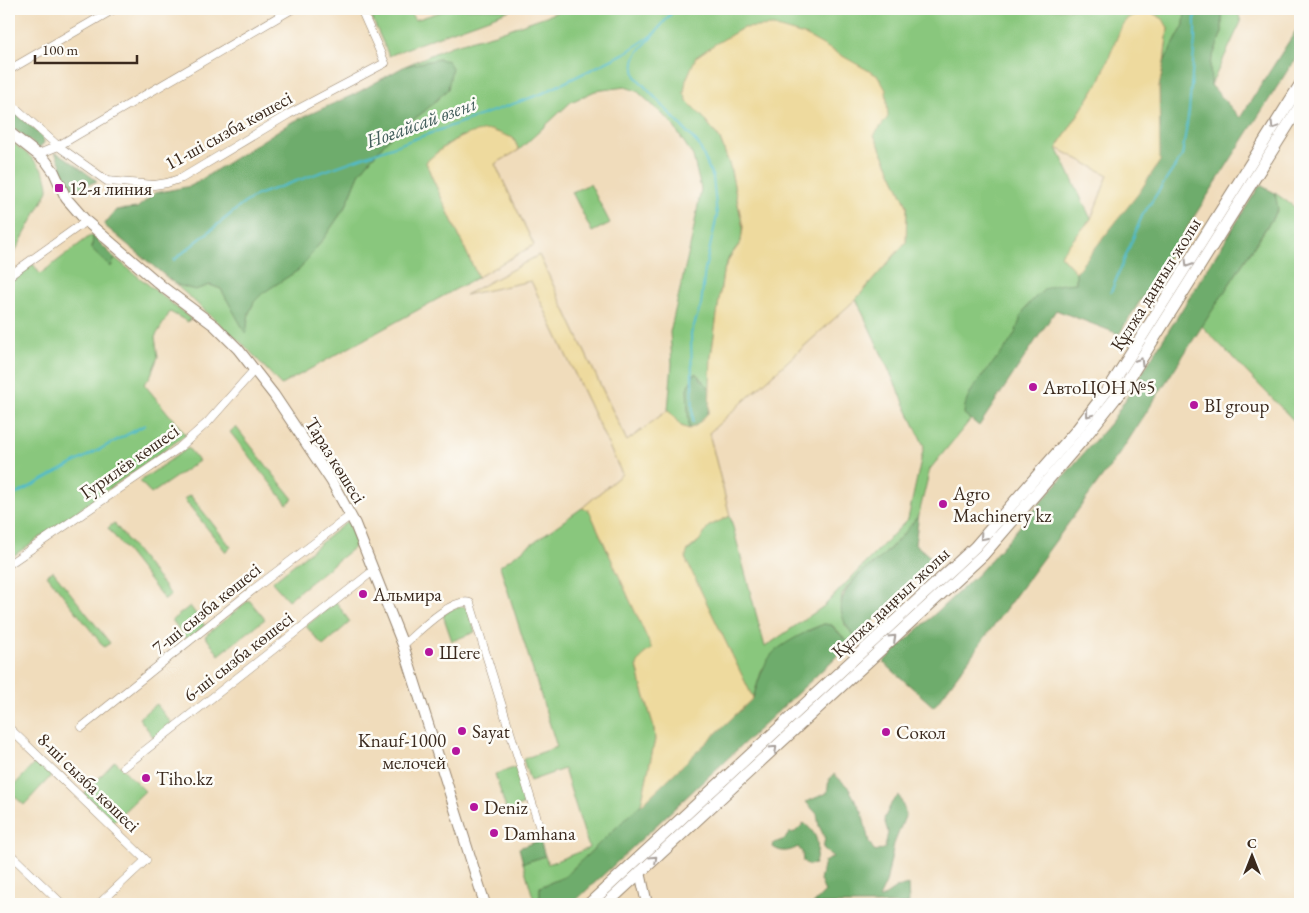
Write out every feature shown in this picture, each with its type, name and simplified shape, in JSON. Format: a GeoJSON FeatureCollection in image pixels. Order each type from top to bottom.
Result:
{"type":"FeatureCollection","features":[{"type":"Feature","properties":{"kind":"main road","name":"Құлжа даңғыл жолы"},"geometry":{"type":"LineString","coordinates":[[589,904],[975,547],[1076,431],[1112,384],[1300,85]]}},
{"type":"Feature","properties":{"kind":"main road","name":"Құлжа даңғыл жолы"},"geometry":{"type":"LineString","coordinates":[[606,904],[983,555],[1084,438],[1121,391],[1300,106]]}},
{"type":"Feature","properties":{"kind":"street"},"geometry":{"type":"LineString","coordinates":[[9,70],[114,9]]}},
{"type":"Feature","properties":{"kind":"street"},"geometry":{"type":"LineString","coordinates":[[38,154],[58,146],[292,9]]}},
{"type":"Feature","properties":{"kind":"street","name":"11-ші сызба көшесі"},"geometry":{"type":"LineString","coordinates":[[9,102],[58,146],[107,181],[154,185],[167,183],[182,178],[289,114],[385,63],[361,9]]}},
{"type":"Feature","properties":{"kind":"street","name":"Тараз көшесі"},"geometry":{"type":"LineString","coordinates":[[9,132],[38,154],[50,166],[66,198],[86,222],[164,288],[215,326],[234,345],[255,369],[327,474],[351,515],[403,646],[485,904]]}},
{"type":"Feature","properties":{"kind":"street"},"geometry":{"type":"LineString","coordinates":[[9,276],[86,222]]}},
{"type":"Feature","properties":{"kind":"street","name":"Гурилёв көшесі"},"geometry":{"type":"LineString","coordinates":[[9,564],[179,448],[204,426],[255,369]]}},
{"type":"Feature","properties":{"kind":"street","name":"7-ші сызба көшесі"},"geometry":{"type":"LineString","coordinates":[[82,727],[254,589],[351,515]]}},
{"type":"Feature","properties":{"kind":"street","name":"6-ші сызба көшесі"},"geometry":{"type":"LineString","coordinates":[[124,767],[373,570]]}},
{"type":"Feature","properties":{"kind":"street"},"geometry":{"type":"LineString","coordinates":[[403,646],[450,607],[464,602],[470,603],[542,835]]}},
{"type":"Feature","properties":{"kind":"street","name":"8-ші сызба көшесі"},"geometry":{"type":"LineString","coordinates":[[9,728],[146,860],[99,904]]}},
{"type":"Feature","properties":{"kind":"street"},"geometry":{"type":"LineString","coordinates":[[9,853],[62,904]]}},
{"type":"Feature","properties":{"kind":"street"},"geometry":{"type":"LineString","coordinates":[[640,872],[647,904]]}},
{"type":"Feature","properties":{"kind":"green space"},"geometry":{"type":"Polygon","coordinates":[[[368,9],[408,9],[415,20],[449,9],[513,9],[389,56],[368,9]]]}},
{"type":"Feature","properties":{"kind":"green space"},"geometry":{"type":"Polygon","coordinates":[[[566,9],[760,9],[767,12],[836,13],[856,9],[1185,9],[1184,25],[1164,62],[1168,28],[1111,54],[1100,80],[1057,148],[1091,219],[1060,255],[1076,272],[1076,284],[1064,284],[1027,306],[1014,336],[964,414],[971,419],[930,469],[919,514],[910,527],[879,560],[862,571],[842,595],[841,603],[845,625],[856,638],[850,644],[832,625],[824,624],[809,630],[762,669],[753,698],[686,562],[685,554],[701,539],[709,525],[730,516],[765,647],[824,606],[908,519],[924,446],[856,299],[906,242],[907,206],[874,135],[743,28],[696,57],[688,102],[703,117],[720,139],[730,166],[743,227],[741,242],[729,257],[723,273],[711,357],[711,390],[696,373],[687,388],[689,429],[681,426],[668,410],[672,364],[670,332],[692,238],[701,189],[693,156],[671,122],[637,91],[625,87],[595,91],[571,102],[519,150],[513,138],[461,136],[446,145],[426,162],[478,277],[281,385],[246,347],[175,284],[195,290],[210,285],[221,289],[246,333],[249,313],[254,302],[262,293],[300,269],[346,206],[360,172],[389,138],[426,110],[448,89],[439,59],[405,66],[451,46],[495,34],[566,9]]]}},
{"type":"Feature","properties":{"kind":"green space"},"geometry":{"type":"Polygon","coordinates":[[[760,9],[856,9],[821,15],[794,16],[770,13],[760,9]]]}},
{"type":"Feature","properties":{"kind":"green space"},"geometry":{"type":"Polygon","coordinates":[[[1185,9],[1222,9],[1222,32],[1210,64],[1211,85],[1240,118],[1300,24],[1300,51],[1119,334],[1056,310],[979,426],[964,414],[970,394],[976,384],[1007,346],[1015,333],[1025,308],[1049,287],[1076,283],[1076,272],[1160,129],[1159,87],[1164,62],[1184,25],[1185,9]]]}},
{"type":"Feature","properties":{"kind":"green space"},"geometry":{"type":"Polygon","coordinates":[[[1222,9],[1237,9],[1241,22],[1211,85],[1210,64],[1222,32],[1222,9]]]}},
{"type":"Feature","properties":{"kind":"green space"},"geometry":{"type":"Polygon","coordinates":[[[439,59],[448,61],[452,68],[448,89],[426,110],[389,138],[360,172],[346,206],[300,269],[263,293],[254,302],[249,313],[246,334],[221,289],[210,285],[195,290],[175,284],[104,225],[116,210],[137,208],[155,193],[191,186],[290,123],[355,94],[405,66],[439,59]]]}},
{"type":"Feature","properties":{"kind":"green space"},"geometry":{"type":"Polygon","coordinates":[[[9,107],[43,137],[44,143],[39,148],[9,125],[9,107]]]}},
{"type":"Feature","properties":{"kind":"green space"},"geometry":{"type":"Polygon","coordinates":[[[9,140],[41,168],[45,175],[48,191],[9,263],[9,140]]]}},
{"type":"Feature","properties":{"kind":"green space"},"geometry":{"type":"Polygon","coordinates":[[[55,152],[65,157],[97,181],[70,192],[62,177],[61,165],[55,152]]]}},
{"type":"Feature","properties":{"kind":"green space"},"geometry":{"type":"Polygon","coordinates":[[[590,184],[610,223],[592,232],[572,192],[590,184]]]}},
{"type":"Feature","properties":{"kind":"green space"},"geometry":{"type":"Polygon","coordinates":[[[1260,185],[1275,193],[1278,209],[1122,450],[934,707],[883,662],[979,573],[1112,421],[1260,185]]]}},
{"type":"Feature","properties":{"kind":"green space"},"geometry":{"type":"Polygon","coordinates":[[[1275,193],[1300,211],[1300,427],[1202,326],[1278,210],[1275,193]]]}},
{"type":"Feature","properties":{"kind":"green space"},"geometry":{"type":"Polygon","coordinates":[[[90,236],[93,236],[92,249],[111,266],[115,258],[191,319],[188,322],[170,312],[155,337],[158,357],[150,377],[144,384],[186,435],[9,559],[9,281],[33,264],[40,274],[90,236]]]}},
{"type":"Feature","properties":{"kind":"green space"},"geometry":{"type":"Polygon","coordinates":[[[93,236],[115,258],[111,267],[92,249],[93,236]]]}},
{"type":"Feature","properties":{"kind":"green space"},"geometry":{"type":"Polygon","coordinates":[[[695,373],[711,390],[710,403],[707,414],[701,422],[689,429],[687,388],[695,373]]]}},
{"type":"Feature","properties":{"kind":"green space"},"geometry":{"type":"Polygon","coordinates":[[[236,427],[293,499],[287,504],[230,432],[236,427]]]}},
{"type":"Feature","properties":{"kind":"green space"},"geometry":{"type":"Polygon","coordinates":[[[188,448],[199,461],[151,494],[140,481],[188,448]]]}},
{"type":"Feature","properties":{"kind":"green space"},"geometry":{"type":"Polygon","coordinates":[[[190,495],[231,547],[226,552],[184,499],[190,495]]]}},
{"type":"Feature","properties":{"kind":"green space"},"geometry":{"type":"Polygon","coordinates":[[[582,508],[589,510],[653,650],[637,665],[654,727],[655,740],[641,805],[564,877],[540,887],[540,904],[535,904],[523,863],[545,856],[548,864],[589,848],[564,769],[530,781],[523,759],[557,747],[500,566],[582,508]]]}},
{"type":"Feature","properties":{"kind":"green space"},"geometry":{"type":"Polygon","coordinates":[[[919,514],[915,544],[934,560],[856,638],[849,629],[841,612],[843,596],[854,580],[886,553],[919,514]]]}},
{"type":"Feature","properties":{"kind":"green space"},"geometry":{"type":"Polygon","coordinates":[[[348,521],[357,545],[288,600],[272,582],[348,521]]]}},
{"type":"Feature","properties":{"kind":"green space"},"geometry":{"type":"Polygon","coordinates":[[[114,523],[171,595],[165,600],[108,528],[114,523]]]}},
{"type":"Feature","properties":{"kind":"green space"},"geometry":{"type":"Polygon","coordinates":[[[53,571],[110,643],[104,647],[47,575],[53,571]]]}},
{"type":"Feature","properties":{"kind":"green space"},"geometry":{"type":"Polygon","coordinates":[[[249,600],[265,619],[219,655],[205,636],[249,600]]]}},
{"type":"Feature","properties":{"kind":"green space"},"geometry":{"type":"Polygon","coordinates":[[[336,602],[350,622],[323,646],[306,626],[336,602]]]}},
{"type":"Feature","properties":{"kind":"green space"},"geometry":{"type":"Polygon","coordinates":[[[190,606],[205,626],[187,640],[172,620],[190,606]]]}},
{"type":"Feature","properties":{"kind":"green space"},"geometry":{"type":"Polygon","coordinates":[[[464,606],[469,611],[475,632],[452,641],[443,615],[452,609],[464,606]]]}},
{"type":"Feature","properties":{"kind":"green space"},"geometry":{"type":"Polygon","coordinates":[[[824,624],[831,625],[850,644],[572,904],[540,904],[540,887],[564,877],[753,698],[763,669],[776,650],[789,641],[824,624]]]}},
{"type":"Feature","properties":{"kind":"green space"},"geometry":{"type":"Polygon","coordinates":[[[156,704],[172,724],[154,738],[139,718],[156,704]]]}},
{"type":"Feature","properties":{"kind":"green space"},"geometry":{"type":"Polygon","coordinates":[[[37,761],[52,775],[24,805],[9,791],[37,761]]]}},
{"type":"Feature","properties":{"kind":"green space"},"geometry":{"type":"Polygon","coordinates":[[[115,761],[145,791],[113,822],[84,794],[115,761]]]}},
{"type":"Feature","properties":{"kind":"green space"},"geometry":{"type":"Polygon","coordinates":[[[517,767],[528,802],[507,812],[495,774],[517,767]]]}},
{"type":"Feature","properties":{"kind":"green space"},"geometry":{"type":"Polygon","coordinates":[[[834,774],[848,787],[862,812],[869,842],[875,852],[885,848],[888,832],[884,819],[892,802],[899,795],[906,814],[894,844],[886,883],[879,898],[896,888],[908,885],[909,903],[813,904],[825,892],[820,880],[824,862],[833,857],[823,848],[825,838],[819,826],[817,814],[806,802],[827,793],[829,779],[834,774]]]}},
{"type":"Feature","properties":{"kind":"green space"},"geometry":{"type":"Polygon","coordinates":[[[804,823],[816,837],[817,852],[815,864],[809,865],[803,862],[802,852],[798,847],[785,851],[773,847],[774,843],[785,839],[789,833],[795,832],[804,823]]]}},
{"type":"Feature","properties":{"kind":"green space"},"geometry":{"type":"Polygon","coordinates":[[[540,840],[545,856],[523,863],[519,848],[540,840]]]}},
{"type":"Feature","properties":{"kind":"sand"},"geometry":{"type":"Polygon","coordinates":[[[1140,13],[1152,13],[1163,19],[1168,28],[1159,87],[1160,161],[1138,194],[1076,272],[1060,255],[1091,219],[1108,175],[1057,148],[1100,80],[1122,25],[1128,18],[1140,13]]]}},
{"type":"Feature","properties":{"kind":"sand"},"geometry":{"type":"Polygon","coordinates":[[[773,26],[807,36],[878,76],[886,90],[888,117],[874,135],[907,206],[906,242],[856,299],[709,433],[730,516],[709,526],[701,539],[688,550],[685,558],[753,698],[641,805],[655,740],[654,727],[637,665],[644,654],[652,649],[589,510],[582,508],[622,474],[531,281],[465,295],[539,255],[627,441],[668,410],[681,426],[689,429],[697,425],[709,412],[711,357],[723,273],[730,257],[741,242],[743,227],[730,166],[720,139],[703,117],[688,102],[684,93],[686,80],[696,57],[712,46],[743,28],[773,26]]]}},
{"type":"Feature","properties":{"kind":"sand"},"geometry":{"type":"Polygon","coordinates":[[[491,130],[513,138],[519,150],[495,164],[534,245],[478,277],[426,162],[441,149],[463,136],[491,130]]]}},
{"type":"Feature","properties":{"kind":"waterway","name":"Ноғайсай өзені"},"geometry":{"type":"LineString","coordinates":[[174,260],[243,204],[257,195],[541,94],[625,53],[654,34],[675,9]]}},
{"type":"Feature","properties":{"kind":"waterway"},"geometry":{"type":"LineString","coordinates":[[1111,292],[1142,216],[1182,156],[1189,111],[1195,39],[1195,9]]}},
{"type":"Feature","properties":{"kind":"waterway"},"geometry":{"type":"LineString","coordinates":[[652,37],[636,55],[634,65],[636,77],[699,145],[713,178],[717,216],[705,269],[701,305],[691,334],[693,422]]}},
{"type":"Feature","properties":{"kind":"waterway","name":"Ноғайсай өзені"},"geometry":{"type":"LineString","coordinates":[[9,498],[145,425]]}},
{"type":"Feature","properties":{"kind":"place","name":"12-я линия"},"geometry":{"type":"Point","coordinates":[59,188]}},
{"type":"Feature","properties":{"kind":"place","name":"АвтоЦОН №5"},"geometry":{"type":"Point","coordinates":[1033,387]}},
{"type":"Feature","properties":{"kind":"place","name":"BI group"},"geometry":{"type":"Point","coordinates":[1194,405]}},
{"type":"Feature","properties":{"kind":"place","name":"Agro Machinery kz"},"geometry":{"type":"Point","coordinates":[943,504]}},
{"type":"Feature","properties":{"kind":"place","name":"Альмира"},"geometry":{"type":"Point","coordinates":[363,594]}},
{"type":"Feature","properties":{"kind":"place","name":"Шеге"},"geometry":{"type":"Point","coordinates":[429,652]}},
{"type":"Feature","properties":{"kind":"place","name":"Sayat"},"geometry":{"type":"Point","coordinates":[462,731]}},
{"type":"Feature","properties":{"kind":"place","name":"Сокол"},"geometry":{"type":"Point","coordinates":[886,732]}},
{"type":"Feature","properties":{"kind":"place","name":"Knauf-1000 мелочей"},"geometry":{"type":"Point","coordinates":[456,751]}},
{"type":"Feature","properties":{"kind":"place","name":"Tiho.kz"},"geometry":{"type":"Point","coordinates":[146,778]}},
{"type":"Feature","properties":{"kind":"place","name":"Deniz"},"geometry":{"type":"Point","coordinates":[474,807]}},
{"type":"Feature","properties":{"kind":"place","name":"Damhana"},"geometry":{"type":"Point","coordinates":[494,833]}}]}
